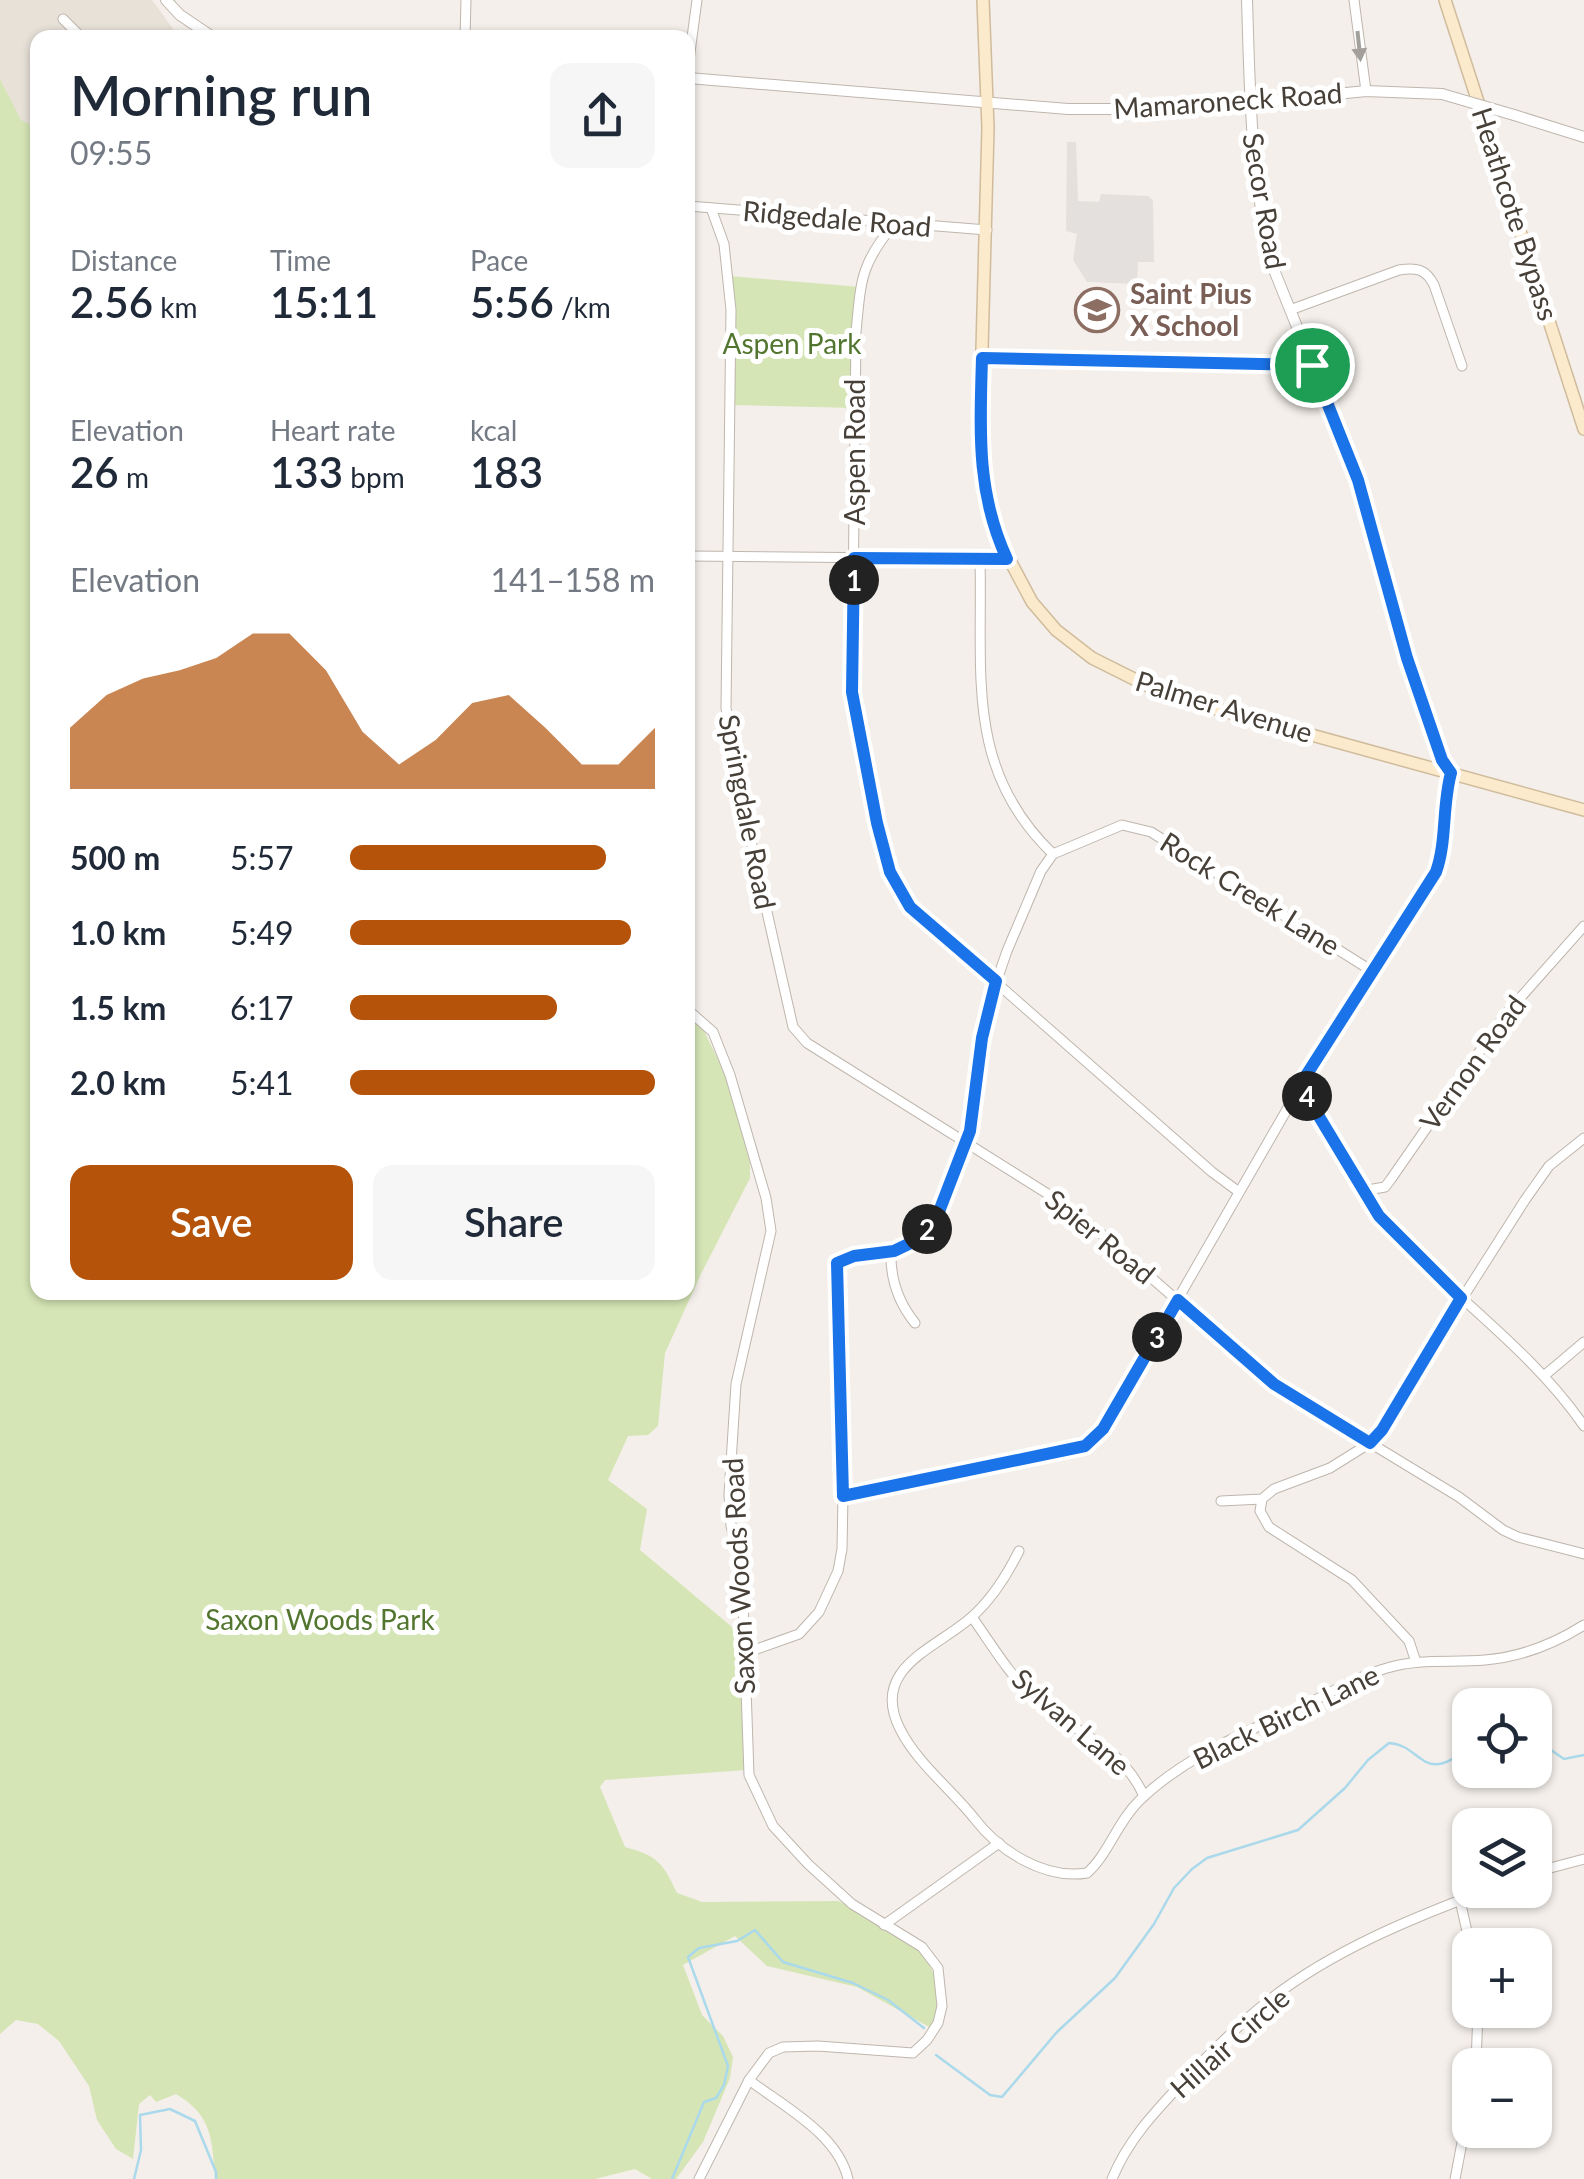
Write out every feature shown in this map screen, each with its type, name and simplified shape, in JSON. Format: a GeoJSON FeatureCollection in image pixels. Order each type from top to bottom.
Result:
{"type":"FeatureCollection","features":[{"type":"Feature","properties":{"kind":"main road","name":"Palmer Avenue"},"geometry":{"type":"LineString","coordinates":[[982,0],[987,104],[980,424],[984,495],[1007,559],[1032,602],[1056,630],[1092,658],[1132,680],[1201,706],[1451,773]]}},
{"type":"Feature","properties":{"kind":"main road","name":"Heathcote Bypass"},"geometry":{"type":"LineString","coordinates":[[1445,0],[1584,429]]}},
{"type":"Feature","properties":{"kind":"main road"},"geometry":{"type":"LineString","coordinates":[[1451,773],[1584,810]]}},
{"type":"Feature","properties":{"kind":"street"},"geometry":{"type":"LineString","coordinates":[[166,0],[202,30]]}},
{"type":"Feature","properties":{"kind":"street"},"geometry":{"type":"LineString","coordinates":[[465,30],[466,0]]}},
{"type":"Feature","properties":{"kind":"street"},"geometry":{"type":"LineString","coordinates":[[693,30],[697,0]]}},
{"type":"Feature","properties":{"kind":"street","name":"Secor Road"},"geometry":{"type":"LineString","coordinates":[[1247,0],[1251,150],[1264,235],[1358,480],[1407,658],[1442,760],[1451,773]]}},
{"type":"Feature","properties":{"kind":"street"},"geometry":{"type":"LineString","coordinates":[[1354,0],[1366,91]]}},
{"type":"Feature","properties":{"kind":"street"},"geometry":{"type":"LineString","coordinates":[[63,19],[74,30]]}},
{"type":"Feature","properties":{"kind":"street","name":"Mamaroneck Road"},"geometry":{"type":"LineString","coordinates":[[695,78],[886,92],[987,104],[1119,110],[1250,104],[1366,91],[1442,94],[1584,136]]}},
{"type":"Feature","properties":{"kind":"street","name":"Ridgedale Road"},"geometry":{"type":"LineString","coordinates":[[695,207],[987,230]]}},
{"type":"Feature","properties":{"kind":"street","name":"Springdale Road"},"geometry":{"type":"LineString","coordinates":[[711,208],[724,244],[731,310],[726,708],[736,775],[793,1027],[807,1043],[967,1142]]}},
{"type":"Feature","properties":{"kind":"street","name":"Aspen Road"},"geometry":{"type":"LineString","coordinates":[[896,223],[880,242],[861,278],[856,332],[852,692],[890,872],[910,907],[1239,1192]]}},
{"type":"Feature","properties":{"kind":"street"},"geometry":{"type":"LineString","coordinates":[[1290,310],[1399,270],[1417,268],[1434,285],[1462,366]]}},
{"type":"Feature","properties":{"kind":"street"},"geometry":{"type":"LineString","coordinates":[[982,358],[1312,365]]}},
{"type":"Feature","properties":{"kind":"street"},"geometry":{"type":"LineString","coordinates":[[695,556],[1007,559]]}},
{"type":"Feature","properties":{"kind":"street"},"geometry":{"type":"LineString","coordinates":[[744,1649],[757,1649],[800,1634],[820,1612],[838,1571],[843,1496],[837,1263],[854,1256],[890,1251],[917,1240],[931,1225],[967,1142],[982,1038],[996,981],[1041,872],[1053,854],[1012,804],[992,763],[983,707],[980,559]]}},
{"type":"Feature","properties":{"kind":"street"},"geometry":{"type":"LineString","coordinates":[[843,1496],[1085,1446],[1103,1429],[1300,1085],[1436,872],[1451,773]]}},
{"type":"Feature","properties":{"kind":"street","name":"Rock Creek Lane"},"geometry":{"type":"LineString","coordinates":[[1053,854],[1122,826],[1151,832],[1372,971]]}},
{"type":"Feature","properties":{"kind":"street","name":"Vernon Road"},"geometry":{"type":"LineString","coordinates":[[1362,1191],[1385,1187],[1505,1015],[1584,926]]}},
{"type":"Feature","properties":{"kind":"street","name":"Saxon Woods Road"},"geometry":{"type":"LineString","coordinates":[[695,1016],[713,1032],[724,1061],[756,1160],[771,1231],[736,1384],[730,1494],[731,1526],[742,1570],[748,1766],[773,1826],[829,1885],[922,1947],[938,1968],[942,2006],[938,2023],[913,2053],[783,2047],[769,2053],[749,2080]]}},
{"type":"Feature","properties":{"kind":"street"},"geometry":{"type":"LineString","coordinates":[[1300,1085],[1362,1191],[1396,1235],[1545,1375],[1584,1426]]}},
{"type":"Feature","properties":{"kind":"street"},"geometry":{"type":"LineString","coordinates":[[1221,1501],[1262,1499],[1274,1489],[1330,1468],[1370,1443],[1382,1430],[1461,1298],[1549,1166],[1584,1138]]}},
{"type":"Feature","properties":{"kind":"street","name":"Spier Road"},"geometry":{"type":"LineString","coordinates":[[967,1142],[1059,1201],[1274,1384],[1459,1497],[1503,1530],[1584,1554]]}},
{"type":"Feature","properties":{"kind":"street"},"geometry":{"type":"LineString","coordinates":[[890,1251],[894,1283],[915,1323]]}},
{"type":"Feature","properties":{"kind":"street"},"geometry":{"type":"LineString","coordinates":[[1545,1375],[1584,1342]]}},
{"type":"Feature","properties":{"kind":"street"},"geometry":{"type":"LineString","coordinates":[[1262,1499],[1260,1511],[1269,1528],[1352,1580],[1410,1640],[1416,1662]]}},
{"type":"Feature","properties":{"kind":"street"},"geometry":{"type":"LineString","coordinates":[[884,1925],[999,1843],[902,1734],[892,1702],[898,1676],[914,1656],[972,1617],[999,1588],[1019,1551]]}},
{"type":"Feature","properties":{"kind":"street","name":"Sylvan Lane"},"geometry":{"type":"LineString","coordinates":[[972,1617],[1012,1674],[1037,1700],[1118,1756],[1136,1778],[1144,1796]]}},
{"type":"Feature","properties":{"kind":"street","name":"Black Birch Lane"},"geometry":{"type":"LineString","coordinates":[[999,1843],[1056,1873],[1087,1873],[1096,1866],[1125,1815],[1144,1796],[1220,1743],[1256,1725],[1358,1678],[1416,1662],[1488,1660],[1527,1652],[1564,1638],[1584,1625]]}},
{"type":"Feature","properties":{"kind":"street"},"geometry":{"type":"LineString","coordinates":[[1552,1867],[1584,1859]]}},
{"type":"Feature","properties":{"kind":"street","name":"Hillair Circle"},"geometry":{"type":"LineString","coordinates":[[1112,2179],[1137,2133],[1220,2044],[1269,2000],[1363,1944],[1452,1904]]}},
{"type":"Feature","properties":{"kind":"street"},"geometry":{"type":"LineString","coordinates":[[698,2179],[749,2080],[828,2141],[844,2163],[848,2179]]}},
{"type":"Feature","properties":{"kind":"street"},"geometry":{"type":"LineString","coordinates":[[1455,2179],[1461,2148]]}},
{"type":"Feature","properties":{"kind":"shaded area"},"geometry":{"type":"Polygon","coordinates":[[[0,0],[152,0],[174,30],[30,30],[30,138],[0,79],[0,0]]]}},
{"type":"Feature","properties":{"kind":"shaded area"},"geometry":{"type":"Polygon","coordinates":[[[1067,142],[1076,142],[1078,201],[1099,202],[1101,194],[1148,196],[1153,200],[1154,262],[1138,262],[1137,284],[1087,282],[1073,260],[1077,234],[1066,231],[1067,142]]]}},
{"type":"Feature","properties":{"kind":"green space","name":"Saxon Woods Park"},"geometry":{"type":"Polygon","coordinates":[[[0,79],[21,120],[30,127],[30,1300],[689,1300],[665,1353],[658,1426],[648,1435],[628,1436],[608,1480],[647,1509],[640,1550],[738,1632],[746,1770],[605,1780],[600,1787],[625,1847],[658,1862],[677,1893],[702,1902],[838,1901],[914,1937],[935,1976],[938,2009],[931,2028],[857,1987],[767,1966],[735,1936],[683,1965],[702,2015],[723,2036],[733,2057],[730,2078],[703,2142],[676,2179],[652,2179],[635,2169],[595,2179],[215,2179],[208,2130],[188,2102],[176,2094],[156,2102],[150,2095],[139,2104],[133,2159],[116,2149],[97,2120],[89,2086],[59,2041],[38,2024],[16,2020],[0,2034],[0,79]]]}},
{"type":"Feature","properties":{"kind":"green space","name":"Aspen Park"},"geometry":{"type":"Polygon","coordinates":[[[729,276],[860,287],[856,408],[730,405],[729,276]]]}},
{"type":"Feature","properties":{"kind":"green space","name":"Saxon Woods Park"},"geometry":{"type":"Polygon","coordinates":[[[695,1024],[703,1029],[728,1080],[750,1163],[750,1178],[695,1287],[695,1024]]]}},
{"type":"Feature","properties":{"kind":"waterway"},"geometry":{"type":"LineString","coordinates":[[936,2055],[990,2095],[1002,2097],[1057,2032],[1115,1978],[1154,1924],[1174,1888],[1192,1869],[1207,1858],[1298,1830],[1389,1743],[1400,1745],[1432,1764],[1452,1759]]}},
{"type":"Feature","properties":{"kind":"waterway"},"geometry":{"type":"LineString","coordinates":[[1552,1751],[1564,1759],[1584,1755]]}},
{"type":"Feature","properties":{"kind":"waterway"},"geometry":{"type":"LineString","coordinates":[[672,2179],[704,2102],[716,2098],[728,2066],[688,1957],[699,1948],[737,1941],[755,1930],[783,1962],[853,1983],[888,2000],[924,2028]]}},
{"type":"Feature","properties":{"kind":"waterway"},"geometry":{"type":"LineString","coordinates":[[134,2179],[141,2150],[140,2115],[170,2109],[195,2121],[216,2179]]}},
{"type":"Feature","properties":{"kind":"place","name":"Saint Pius X School"},"geometry":{"type":"Point","coordinates":[1097,310]}},
{"type":"Feature","properties":{"kind":"route"},"geometry":{"type":"LineString","coordinates":[[982,358],[1312,365],[1358,480],[1407,658],[1442,760],[1451,773],[1436,872],[1300,1085],[1379,1216],[1461,1298],[1382,1430],[1370,1443],[1274,1384],[1178,1300],[1103,1429],[1085,1446],[843,1496],[837,1263],[854,1256],[894,1251],[917,1240],[931,1225],[970,1131],[982,1038],[996,981],[910,907],[890,872],[852,692],[854,558],[1007,559],[984,495],[980,449],[982,358]]}}]}
